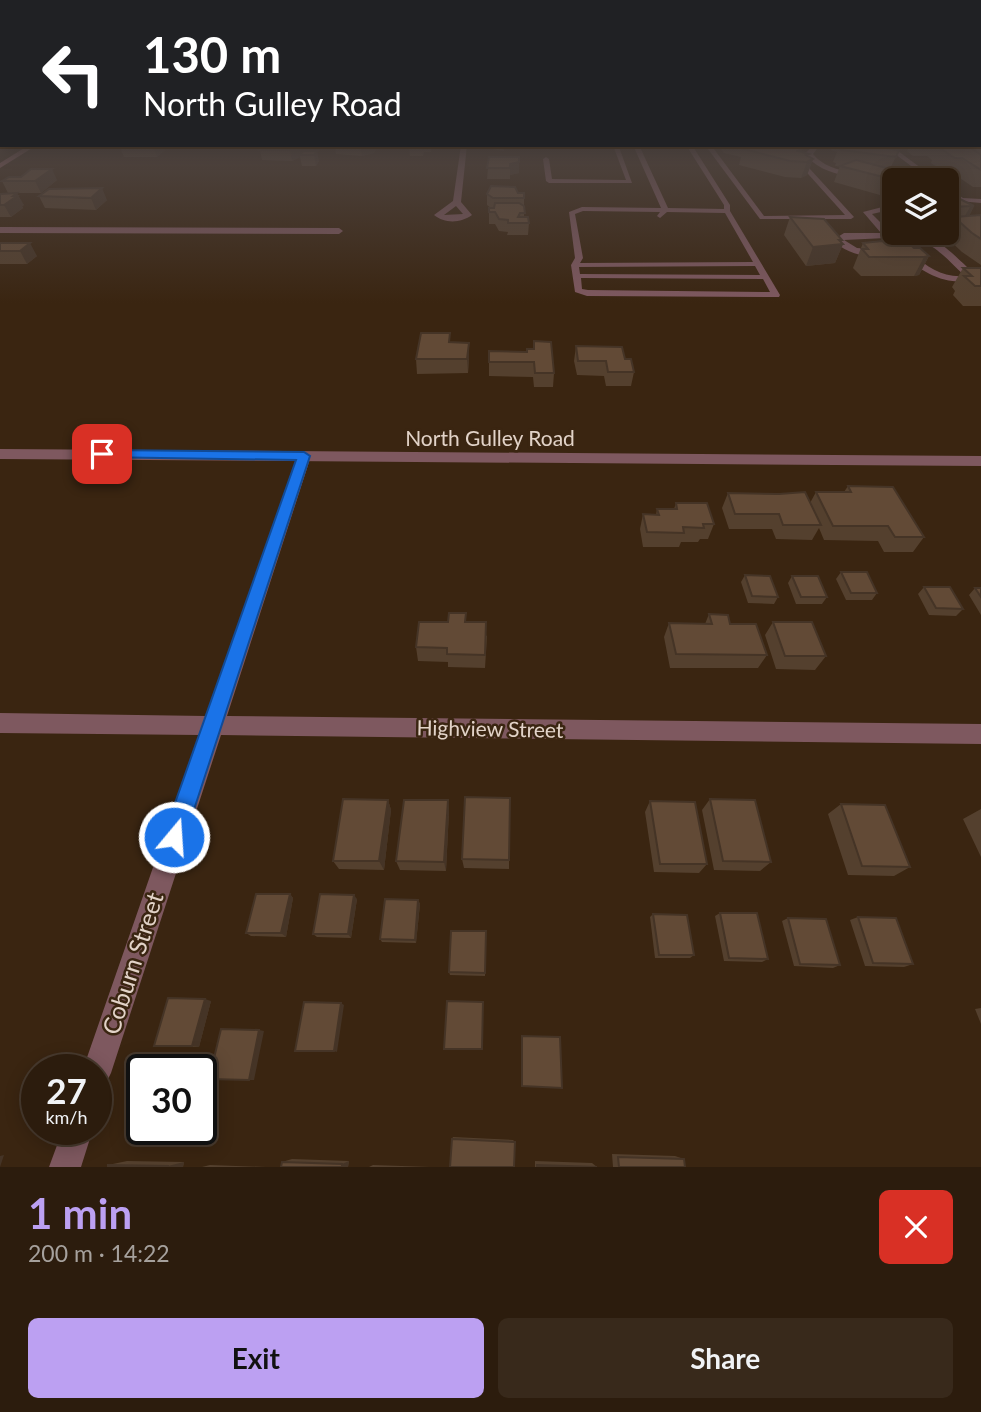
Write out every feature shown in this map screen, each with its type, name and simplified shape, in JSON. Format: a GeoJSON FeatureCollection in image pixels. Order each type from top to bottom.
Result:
{"type":"FeatureCollection","features":[{"type":"Feature","properties":{"kind":"street"},"geometry":{"type":"LineString","coordinates":[[457,202],[458,194]]}},
{"type":"Feature","properties":{"kind":"street"},"geometry":{"type":"LineString","coordinates":[[882,209],[867,212],[882,226]]}},
{"type":"Feature","properties":{"kind":"street"},"geometry":{"type":"LineString","coordinates":[[0,230],[339,231]]}},
{"type":"Feature","properties":{"kind":"street"},"geometry":{"type":"LineString","coordinates":[[882,234],[844,236],[838,240],[843,247],[858,251],[906,253]]}},
{"type":"Feature","properties":{"kind":"street"},"geometry":{"type":"LineString","coordinates":[[899,245],[927,273],[936,277],[965,280],[973,278],[937,245]]}},
{"type":"Feature","properties":{"kind":"street","name":"North Gulley Road"},"geometry":{"type":"LineString","coordinates":[[0,454],[981,461]]}},
{"type":"Feature","properties":{"kind":"street","name":"Coburn Street"},"geometry":{"type":"LineString","coordinates":[[102,1054],[211,725],[304,456]]}},
{"type":"Feature","properties":{"kind":"street","name":"Highview Street"},"geometry":{"type":"LineString","coordinates":[[0,723],[981,734]]}},
{"type":"Feature","properties":{"kind":"street"},"geometry":{"type":"LineString","coordinates":[[65,1167],[73,1145]]}},
{"type":"Feature","properties":{"kind":"lane"},"geometry":{"type":"LineString","coordinates":[[658,194],[665,210]]}},
{"type":"Feature","properties":{"kind":"lane"},"geometry":{"type":"LineString","coordinates":[[720,194],[727,205],[727,211],[776,295],[587,293],[578,290],[575,265],[579,258],[571,213],[582,209],[727,211]]}},
{"type":"Feature","properties":{"kind":"lane"},"geometry":{"type":"LineString","coordinates":[[745,194],[762,218],[851,217],[830,194]]}},
{"type":"Feature","properties":{"kind":"lane"},"geometry":{"type":"LineString","coordinates":[[959,199],[981,201]]}},
{"type":"Feature","properties":{"kind":"lane"},"geometry":{"type":"LineString","coordinates":[[618,209],[638,218]]}},
{"type":"Feature","properties":{"kind":"lane"},"geometry":{"type":"LineString","coordinates":[[658,218],[665,210]]}},
{"type":"Feature","properties":{"kind":"lane"},"geometry":{"type":"LineString","coordinates":[[575,265],[758,264]]}},
{"type":"Feature","properties":{"kind":"lane"},"geometry":{"type":"LineString","coordinates":[[576,276],[766,277]]}},
{"type":"Feature","properties":{"kind":"building"},"geometry":{"type":"Polygon","coordinates":[[[0,194],[17,196],[4,205],[0,205],[0,194]]]}},
{"type":"Feature","properties":{"kind":"building"},"geometry":{"type":"Polygon","coordinates":[[[41,194],[95,194],[91,198],[39,196],[41,194]]]}},
{"type":"Feature","properties":{"kind":"building"},"geometry":{"type":"Polygon","coordinates":[[[488,194],[524,194],[524,198],[493,198],[488,194]]]}},
{"type":"Feature","properties":{"kind":"building"},"geometry":{"type":"Polygon","coordinates":[[[959,198],[974,206],[959,207],[959,198]]]}},
{"type":"Feature","properties":{"kind":"building"},"geometry":{"type":"Polygon","coordinates":[[[495,203],[519,203],[524,206],[525,213],[520,213],[518,217],[528,217],[529,223],[508,223],[508,220],[499,219],[495,212],[489,212],[489,208],[494,208],[495,203]]]}},
{"type":"Feature","properties":{"kind":"building"},"geometry":{"type":"Polygon","coordinates":[[[981,215],[981,239],[959,221],[959,217],[981,215]]]}},
{"type":"Feature","properties":{"kind":"building"},"geometry":{"type":"Polygon","coordinates":[[[790,217],[824,219],[843,244],[813,247],[790,217]]]}},
{"type":"Feature","properties":{"kind":"building"},"geometry":{"type":"Polygon","coordinates":[[[882,241],[882,245],[911,245],[920,248],[929,256],[869,257],[862,249],[868,249],[863,243],[882,241]]]}},
{"type":"Feature","properties":{"kind":"building"},"geometry":{"type":"Polygon","coordinates":[[[0,243],[30,243],[20,251],[0,251],[0,243]]]}},
{"type":"Feature","properties":{"kind":"building"},"geometry":{"type":"Polygon","coordinates":[[[963,268],[981,268],[981,286],[975,286],[964,276],[972,276],[963,268]]]}},
{"type":"Feature","properties":{"kind":"building"},"geometry":{"type":"Polygon","coordinates":[[[421,333],[450,333],[449,342],[469,343],[467,359],[416,359],[421,333]]]}},
{"type":"Feature","properties":{"kind":"building"},"geometry":{"type":"Polygon","coordinates":[[[534,341],[551,342],[554,373],[535,373],[534,362],[489,362],[489,351],[527,352],[527,349],[534,349],[534,341]]]}},
{"type":"Feature","properties":{"kind":"building"},"geometry":{"type":"Polygon","coordinates":[[[576,346],[622,347],[625,359],[631,359],[634,372],[608,372],[606,361],[578,361],[576,346]]]}},
{"type":"Feature","properties":{"kind":"building"},"geometry":{"type":"Polygon","coordinates":[[[848,486],[893,487],[924,537],[895,537],[888,526],[833,526],[816,492],[851,492],[848,486]]]}},
{"type":"Feature","properties":{"kind":"building"},"geometry":{"type":"Polygon","coordinates":[[[805,492],[821,525],[783,525],[779,514],[735,514],[728,493],[779,494],[805,492]]]}},
{"type":"Feature","properties":{"kind":"building"},"geometry":{"type":"Polygon","coordinates":[[[676,503],[707,503],[714,524],[703,524],[704,528],[683,527],[684,533],[647,532],[643,514],[659,515],[657,509],[677,509],[676,503]]]}},
{"type":"Feature","properties":{"kind":"building"},"geometry":{"type":"Polygon","coordinates":[[[841,572],[867,572],[877,593],[851,593],[841,572]]]}},
{"type":"Feature","properties":{"kind":"building"},"geometry":{"type":"Polygon","coordinates":[[[745,575],[770,576],[778,597],[752,596],[745,575]]]}},
{"type":"Feature","properties":{"kind":"building"},"geometry":{"type":"Polygon","coordinates":[[[792,576],[818,576],[827,597],[801,597],[792,576]]]}},
{"type":"Feature","properties":{"kind":"building"},"geometry":{"type":"Polygon","coordinates":[[[924,587],[950,587],[963,609],[936,608],[924,587]]]}},
{"type":"Feature","properties":{"kind":"building"},"geometry":{"type":"Polygon","coordinates":[[[449,613],[466,613],[465,622],[486,622],[485,655],[447,654],[447,648],[416,647],[419,622],[448,622],[449,613]]]}},
{"type":"Feature","properties":{"kind":"building"},"geometry":{"type":"Polygon","coordinates":[[[709,614],[728,615],[730,624],[756,624],[767,655],[676,654],[669,623],[712,624],[709,614]]]}},
{"type":"Feature","properties":{"kind":"building"},"geometry":{"type":"Polygon","coordinates":[[[773,622],[812,622],[826,656],[785,656],[773,622]]]}},
{"type":"Feature","properties":{"kind":"building"},"geometry":{"type":"Polygon","coordinates":[[[465,797],[510,798],[509,860],[462,859],[465,797]]]}},
{"type":"Feature","properties":{"kind":"building"},"geometry":{"type":"Polygon","coordinates":[[[343,799],[388,800],[379,861],[333,861],[343,799]]]}},
{"type":"Feature","properties":{"kind":"building"},"geometry":{"type":"Polygon","coordinates":[[[710,799],[755,800],[771,862],[723,861],[710,799]]]}},
{"type":"Feature","properties":{"kind":"building"},"geometry":{"type":"Polygon","coordinates":[[[404,800],[448,800],[444,862],[396,861],[404,800]]]}},
{"type":"Feature","properties":{"kind":"building"},"geometry":{"type":"Polygon","coordinates":[[[650,801],[695,802],[707,864],[660,864],[650,801]]]}},
{"type":"Feature","properties":{"kind":"building"},"geometry":{"type":"Polygon","coordinates":[[[841,804],[885,805],[910,867],[862,866],[841,804]]]}},
{"type":"Feature","properties":{"kind":"building"},"geometry":{"type":"Polygon","coordinates":[[[256,894],[290,894],[281,933],[246,933],[256,894]]]}},
{"type":"Feature","properties":{"kind":"building"},"geometry":{"type":"Polygon","coordinates":[[[320,894],[354,895],[348,934],[313,934],[320,894]]]}},
{"type":"Feature","properties":{"kind":"building"},"geometry":{"type":"Polygon","coordinates":[[[385,899],[418,900],[415,940],[380,939],[385,899]]]}},
{"type":"Feature","properties":{"kind":"building"},"geometry":{"type":"Polygon","coordinates":[[[720,913],[757,913],[768,959],[729,958],[720,913]]]}},
{"type":"Feature","properties":{"kind":"building"},"geometry":{"type":"Polygon","coordinates":[[[653,914],[687,915],[694,955],[659,955],[653,914]]]}},
{"type":"Feature","properties":{"kind":"building"},"geometry":{"type":"Polygon","coordinates":[[[858,917],[896,918],[913,964],[873,963],[858,917]]]}},
{"type":"Feature","properties":{"kind":"building"},"geometry":{"type":"Polygon","coordinates":[[[788,918],[826,919],[840,965],[800,964],[788,918]]]}},
{"type":"Feature","properties":{"kind":"building"},"geometry":{"type":"Polygon","coordinates":[[[451,931],[486,931],[485,973],[449,972],[451,931]]]}},
{"type":"Feature","properties":{"kind":"building"},"geometry":{"type":"Polygon","coordinates":[[[168,998],[205,999],[192,1046],[154,1046],[168,998]]]}},
{"type":"Feature","properties":{"kind":"building"},"geometry":{"type":"Polygon","coordinates":[[[447,1001],[483,1002],[482,1049],[444,1049],[447,1001]]]}},
{"type":"Feature","properties":{"kind":"building"},"geometry":{"type":"Polygon","coordinates":[[[304,1002],[341,1003],[334,1051],[295,1051],[304,1002]]]}},
{"type":"Feature","properties":{"kind":"building"},"geometry":{"type":"Polygon","coordinates":[[[221,1029],[259,1030],[249,1080],[217,1079],[215,1054],[221,1029]]]}},
{"type":"Feature","properties":{"kind":"building"},"geometry":{"type":"Polygon","coordinates":[[[522,1036],[560,1037],[562,1088],[522,1086],[522,1036]]]}},
{"type":"Feature","properties":{"kind":"building"},"geometry":{"type":"Polygon","coordinates":[[[452,1139],[515,1142],[514,1167],[450,1167],[452,1139]]]}},
{"type":"Feature","properties":{"kind":"building"},"geometry":{"type":"Polygon","coordinates":[[[618,1157],[684,1159],[685,1167],[619,1167],[618,1157]]]}},
{"type":"Feature","properties":{"kind":"building"},"geometry":{"type":"Polygon","coordinates":[[[282,1162],[342,1164],[342,1167],[281,1167],[282,1162]]]}},
{"type":"Feature","properties":{"kind":"building"},"geometry":{"type":"Polygon","coordinates":[[[537,1165],[597,1167],[537,1167],[537,1165]]]}},
{"type":"Feature","properties":{"kind":"building"},"geometry":{"type":"Polygon","coordinates":[[[168,1166],[168,1167],[108,1167],[168,1166]]]}},
{"type":"Feature","properties":{"kind":"route"},"geometry":{"type":"LineString","coordinates":[[102,454],[304,456],[174,837]]}}]}
